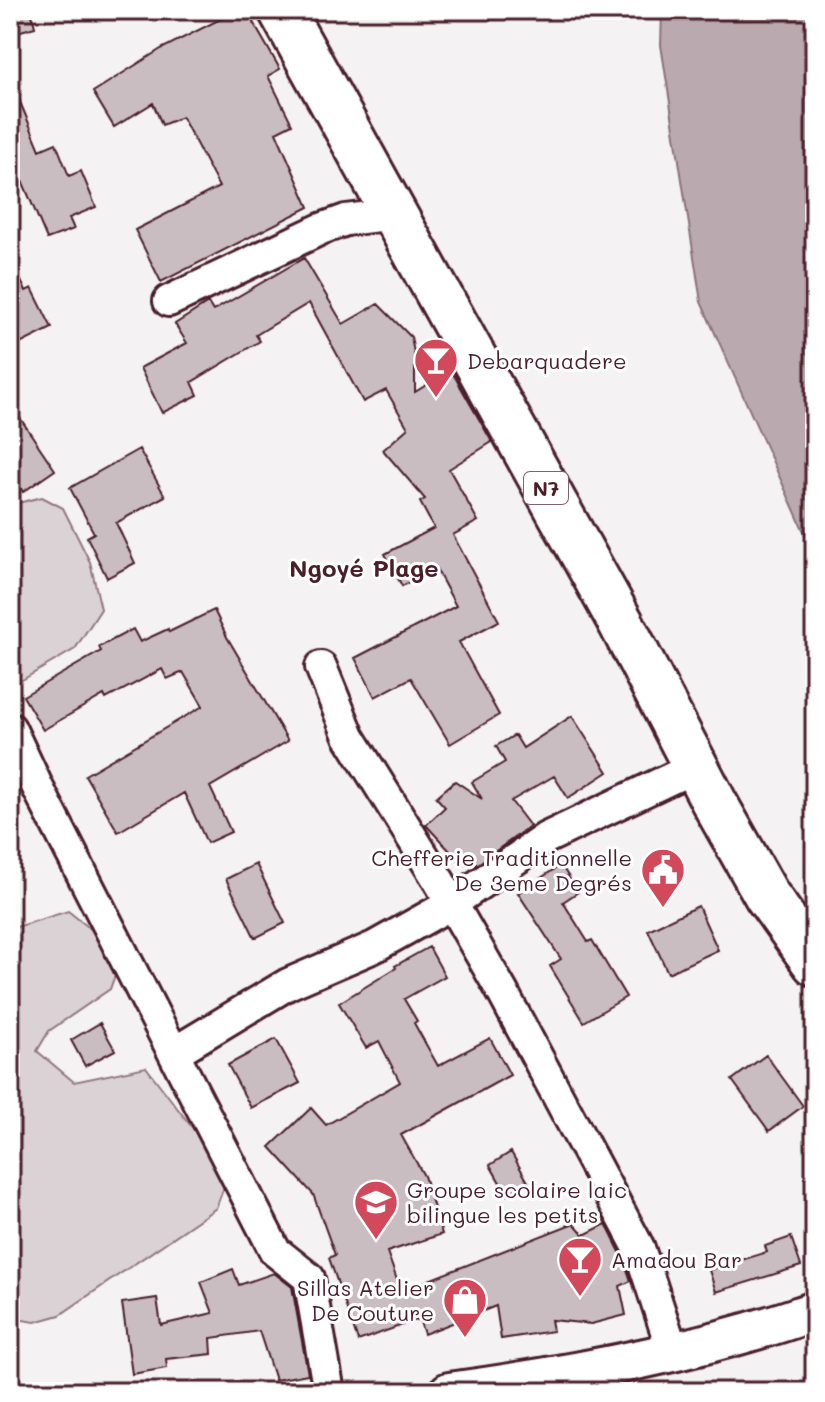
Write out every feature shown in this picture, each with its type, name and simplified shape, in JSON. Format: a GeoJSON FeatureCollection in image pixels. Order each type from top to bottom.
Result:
{"type":"FeatureCollection","features":[{"type":"Feature","properties":{"kind":"highway","name":"N7"},"geometry":{"type":"LineString","coordinates":[[281,10],[621,623],[767,896],[815,963]]}},
{"type":"Feature","properties":{"kind":"main road"},"geometry":{"type":"LineString","coordinates":[[449,1392],[494,1389],[673,1352],[815,1311]]}},
{"type":"Feature","properties":{"kind":"street"},"geometry":{"type":"LineString","coordinates":[[169,301],[321,229],[346,220],[394,214]]}},
{"type":"Feature","properties":{"kind":"street"},"geometry":{"type":"LineString","coordinates":[[321,667],[349,736],[503,993],[639,1248],[673,1352]]}},
{"type":"Feature","properties":{"kind":"street"},"geometry":{"type":"LineString","coordinates":[[10,728],[275,1251],[309,1278],[329,1392]]}},
{"type":"Feature","properties":{"kind":"street"},"geometry":{"type":"LineString","coordinates":[[175,1052],[288,984],[374,947],[451,904],[546,838],[697,766]]}},
{"type":"Feature","properties":{"kind":"shaded area"},"geometry":{"type":"Polygon","coordinates":[[[662,10],[815,10],[815,556],[701,302],[661,45],[662,10]]]}},
{"type":"Feature","properties":{"kind":"shaded area"},"geometry":{"type":"Polygon","coordinates":[[[42,497],[63,508],[90,562],[101,609],[75,649],[10,687],[10,505],[42,497]]]}},
{"type":"Feature","properties":{"kind":"shaded area"},"geometry":{"type":"Polygon","coordinates":[[[68,911],[107,942],[119,964],[110,989],[49,1031],[37,1051],[74,1082],[146,1067],[219,1163],[224,1187],[216,1208],[60,1315],[35,1322],[10,1318],[10,929],[68,911]]]}},
{"type":"Feature","properties":{"kind":"building"},"geometry":{"type":"Polygon","coordinates":[[[10,10],[31,10],[35,27],[10,34],[10,10]]]}},
{"type":"Feature","properties":{"kind":"building"},"geometry":{"type":"Polygon","coordinates":[[[238,10],[246,10],[280,69],[268,76],[292,124],[276,132],[309,207],[161,282],[135,230],[219,187],[182,117],[162,125],[153,103],[114,127],[93,92],[161,49],[238,10]]]}},
{"type":"Feature","properties":{"kind":"building"},"geometry":{"type":"Polygon","coordinates":[[[10,78],[40,150],[56,143],[69,176],[81,171],[96,207],[69,218],[74,229],[47,239],[10,152],[10,78]]]}},
{"type":"Feature","properties":{"kind":"building"},"geometry":{"type":"Polygon","coordinates":[[[304,258],[343,324],[378,304],[411,337],[415,358],[415,392],[451,370],[492,442],[449,469],[478,521],[453,535],[499,621],[459,642],[499,715],[450,744],[411,678],[375,697],[355,658],[456,606],[435,567],[402,586],[385,554],[434,528],[420,502],[425,499],[383,450],[408,428],[386,390],[363,402],[309,303],[256,335],[260,341],[192,382],[198,395],[162,413],[140,368],[187,343],[175,324],[208,303],[213,311],[304,258]]]}},
{"type":"Feature","properties":{"kind":"building"},"geometry":{"type":"Polygon","coordinates":[[[10,259],[26,291],[32,288],[52,328],[10,349],[10,259]]]}},
{"type":"Feature","properties":{"kind":"building"},"geometry":{"type":"Polygon","coordinates":[[[10,403],[55,470],[23,492],[10,472],[10,403]]]}},
{"type":"Feature","properties":{"kind":"building"},"geometry":{"type":"Polygon","coordinates":[[[139,449],[165,496],[116,523],[135,563],[107,578],[87,537],[94,533],[70,488],[139,449]]]}},
{"type":"Feature","properties":{"kind":"building"},"geometry":{"type":"Polygon","coordinates":[[[214,610],[288,741],[210,787],[231,832],[207,843],[184,793],[118,832],[85,775],[203,706],[183,672],[167,679],[162,669],[106,699],[104,695],[43,730],[23,696],[133,629],[140,642],[214,610]]]}},
{"type":"Feature","properties":{"kind":"building"},"geometry":{"type":"Polygon","coordinates":[[[572,716],[608,772],[568,798],[554,776],[511,801],[530,826],[478,864],[461,863],[426,825],[445,807],[436,797],[455,781],[482,799],[472,782],[505,762],[496,746],[515,735],[523,748],[572,716]]]}},
{"type":"Feature","properties":{"kind":"building"},"geometry":{"type":"Polygon","coordinates":[[[256,864],[285,923],[255,938],[226,879],[256,864]]]}},
{"type":"Feature","properties":{"kind":"building"},"geometry":{"type":"Polygon","coordinates":[[[561,865],[578,892],[563,902],[588,942],[592,940],[626,997],[584,1022],[550,966],[561,959],[518,893],[561,865]]]}},
{"type":"Feature","properties":{"kind":"building"},"geometry":{"type":"Polygon","coordinates":[[[698,906],[718,950],[668,973],[648,930],[698,906]]]}},
{"type":"Feature","properties":{"kind":"building"},"geometry":{"type":"Polygon","coordinates":[[[429,947],[445,976],[404,999],[438,1066],[490,1038],[510,1075],[401,1135],[424,1176],[442,1234],[387,1252],[401,1291],[574,1223],[584,1235],[606,1224],[631,1281],[620,1286],[626,1315],[591,1324],[551,1320],[553,1331],[501,1339],[496,1306],[424,1334],[419,1319],[358,1341],[329,1258],[335,1255],[313,1194],[270,1147],[311,1108],[326,1125],[400,1082],[379,1041],[366,1048],[339,1003],[429,947]]]}},
{"type":"Feature","properties":{"kind":"building"},"geometry":{"type":"Polygon","coordinates":[[[100,1023],[115,1050],[85,1066],[71,1040],[100,1023]]]}},
{"type":"Feature","properties":{"kind":"building"},"geometry":{"type":"Polygon","coordinates":[[[276,1039],[300,1083],[251,1108],[228,1065],[276,1039]]]}},
{"type":"Feature","properties":{"kind":"building"},"geometry":{"type":"Polygon","coordinates":[[[766,1055],[803,1106],[769,1131],[732,1080],[766,1055]]]}},
{"type":"Feature","properties":{"kind":"building"},"geometry":{"type":"Polygon","coordinates":[[[511,1152],[528,1182],[507,1195],[490,1165],[511,1152]]]}},
{"type":"Feature","properties":{"kind":"building"},"geometry":{"type":"Polygon","coordinates":[[[791,1237],[801,1266],[716,1292],[709,1270],[767,1252],[765,1246],[791,1237]]]}},
{"type":"Feature","properties":{"kind":"building"},"geometry":{"type":"Polygon","coordinates":[[[233,1269],[239,1285],[274,1273],[292,1287],[308,1374],[275,1380],[259,1331],[211,1338],[212,1354],[166,1359],[167,1368],[132,1374],[122,1303],[157,1298],[161,1325],[213,1313],[201,1282],[233,1269]]]}},
{"type":"Feature","properties":{"kind":"place","name":"Debarquadere"},"geometry":{"type":"Point","coordinates":[436,399]}},
{"type":"Feature","properties":{"kind":"place","name":"Chefferie Traditionnelle De 3eme Degrés"},"geometry":{"type":"Point","coordinates":[663,909]}},
{"type":"Feature","properties":{"kind":"place","name":"Groupe scolaire laic bilingue les petits"},"geometry":{"type":"Point","coordinates":[376,1241]}},
{"type":"Feature","properties":{"kind":"place","name":"Amadou Bar"},"geometry":{"type":"Point","coordinates":[580,1298]}},
{"type":"Feature","properties":{"kind":"place","name":"Sillas Atelier De Couture"},"geometry":{"type":"Point","coordinates":[465,1339]}},
{"type":"Feature","properties":{"kind":"district","name":"Ngoyé Plage"},"geometry":{"type":"Point","coordinates":[364,567]}}]}
